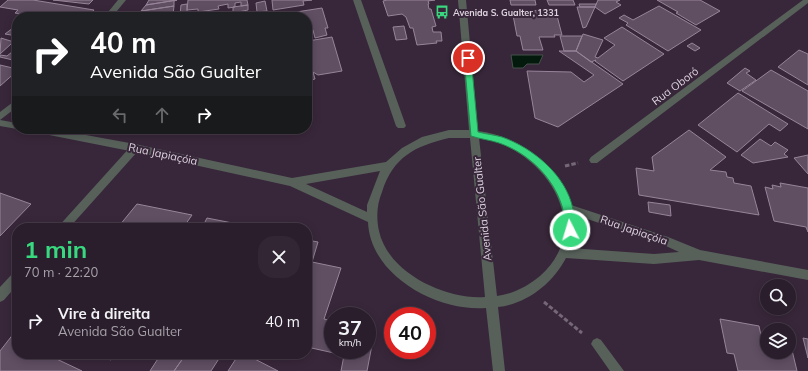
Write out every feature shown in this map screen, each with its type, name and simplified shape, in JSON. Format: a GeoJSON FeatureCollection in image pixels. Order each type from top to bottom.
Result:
{"type":"FeatureCollection","features":[{"type":"Feature","properties":{"kind":"street"},"geometry":{"type":"LineString","coordinates":[[112,12],[122,0]]}},
{"type":"Feature","properties":{"kind":"street"},"geometry":{"type":"LineString","coordinates":[[357,0],[401,126]]}},
{"type":"Feature","properties":{"kind":"street","name":"Avenida São Gualter"},"geometry":{"type":"LineString","coordinates":[[462,0],[474,134],[500,371]]}},
{"type":"Feature","properties":{"kind":"street","name":"Rua Oboró"},"geometry":{"type":"LineString","coordinates":[[594,160],[808,0]]}},
{"type":"Feature","properties":{"kind":"street"},"geometry":{"type":"LineString","coordinates":[[0,117],[12,106]]}},
{"type":"Feature","properties":{"kind":"street"},"geometry":{"type":"LineString","coordinates":[[0,123],[12,125]]}},
{"type":"Feature","properties":{"kind":"street","name":"Rua Japiaçóia"},"geometry":{"type":"LineString","coordinates":[[61,134],[135,148],[292,182],[371,219]]}},
{"type":"Feature","properties":{"kind":"street"},"geometry":{"type":"LineString","coordinates":[[449,134],[474,134],[501,140],[525,152],[546,169],[559,187],[568,208],[570,230],[564,253],[551,274],[530,291],[512,299],[492,303],[463,303],[434,295],[410,282],[390,263],[377,241],[371,219],[374,190],[387,166],[405,150],[426,140],[449,134]]}},
{"type":"Feature","properties":{"kind":"street"},"geometry":{"type":"LineString","coordinates":[[67,223],[135,148]]}},
{"type":"Feature","properties":{"kind":"street","name":"Rua Japiaçóia"},"geometry":{"type":"LineString","coordinates":[[292,182],[387,166]]}},
{"type":"Feature","properties":{"kind":"street","name":"Rua Japiaçóia"},"geometry":{"type":"LineString","coordinates":[[568,208],[668,242],[700,255],[808,275]]}},
{"type":"Feature","properties":{"kind":"street","name":"Rua Japiaçóia"},"geometry":{"type":"LineString","coordinates":[[564,253],[654,259],[700,255]]}},
{"type":"Feature","properties":{"kind":"street"},"geometry":{"type":"LineString","coordinates":[[0,296],[12,283]]}},
{"type":"Feature","properties":{"kind":"street"},"geometry":{"type":"LineString","coordinates":[[597,344],[618,371]]}},
{"type":"Feature","properties":{"kind":"path"},"geometry":{"type":"LineString","coordinates":[[546,169],[594,160]]}},
{"type":"Feature","properties":{"kind":"path"},"geometry":{"type":"LineString","coordinates":[[530,291],[597,344]]}},
{"type":"Feature","properties":{"kind":"shaded area"},"geometry":{"type":"Polygon","coordinates":[[[511,55],[543,55],[539,64],[527,64],[523,68],[513,68],[511,55]]]}},
{"type":"Feature","properties":{"kind":"building"},"geometry":{"type":"Polygon","coordinates":[[[8,0],[33,0],[94,10],[92,12],[16,12],[18,10],[0,7],[8,0]]]}},
{"type":"Feature","properties":{"kind":"building"},"geometry":{"type":"Polygon","coordinates":[[[53,0],[93,0],[89,4],[53,0]]]}},
{"type":"Feature","properties":{"kind":"building"},"geometry":{"type":"Polygon","coordinates":[[[149,0],[177,0],[146,5],[149,0]]]}},
{"type":"Feature","properties":{"kind":"building"},"geometry":{"type":"Polygon","coordinates":[[[177,0],[174,1],[174,6],[141,11],[146,5],[177,0]]]}},
{"type":"Feature","properties":{"kind":"building"},"geometry":{"type":"Polygon","coordinates":[[[188,0],[247,0],[248,5],[241,6],[241,2],[235,3],[235,7],[228,8],[228,4],[218,6],[219,9],[198,12],[198,9],[187,10],[188,0]]]}},
{"type":"Feature","properties":{"kind":"building"},"geometry":{"type":"Polygon","coordinates":[[[272,0],[312,0],[303,1],[304,5],[273,10],[272,0]]]}},
{"type":"Feature","properties":{"kind":"building"},"geometry":{"type":"Polygon","coordinates":[[[435,0],[428,1],[428,4],[436,26],[432,27],[433,32],[441,32],[442,41],[417,45],[413,28],[410,28],[406,17],[402,14],[388,16],[383,1],[435,0]]]}},
{"type":"Feature","properties":{"kind":"building"},"geometry":{"type":"Polygon","coordinates":[[[510,0],[535,0],[536,5],[511,5],[510,0]]]}},
{"type":"Feature","properties":{"kind":"building"},"geometry":{"type":"Polygon","coordinates":[[[547,0],[573,0],[575,5],[549,5],[547,0]]]}},
{"type":"Feature","properties":{"kind":"building"},"geometry":{"type":"Polygon","coordinates":[[[598,0],[620,0],[616,2],[621,5],[605,14],[595,7],[598,0]]]}},
{"type":"Feature","properties":{"kind":"building"},"geometry":{"type":"Polygon","coordinates":[[[657,0],[700,0],[720,11],[696,25],[676,13],[678,12],[657,0]]]}},
{"type":"Feature","properties":{"kind":"building"},"geometry":{"type":"Polygon","coordinates":[[[265,1],[267,11],[257,12],[256,3],[265,1]]]}},
{"type":"Feature","properties":{"kind":"building"},"geometry":{"type":"Polygon","coordinates":[[[187,4],[187,12],[180,12],[181,5],[187,4]]]}},
{"type":"Feature","properties":{"kind":"building"},"geometry":{"type":"Polygon","coordinates":[[[579,4],[596,4],[595,7],[580,7],[579,4]]]}},
{"type":"Feature","properties":{"kind":"building"},"geometry":{"type":"Polygon","coordinates":[[[248,5],[248,10],[233,12],[233,7],[248,5]]]}},
{"type":"Feature","properties":{"kind":"building"},"geometry":{"type":"Polygon","coordinates":[[[174,6],[173,12],[141,11],[174,6]]]}},
{"type":"Feature","properties":{"kind":"building"},"geometry":{"type":"Polygon","coordinates":[[[659,6],[701,30],[668,51],[626,25],[628,23],[619,18],[624,15],[633,20],[659,6]]]}},
{"type":"Feature","properties":{"kind":"building"},"geometry":{"type":"Polygon","coordinates":[[[577,7],[595,7],[586,27],[583,28],[577,7]]]}},
{"type":"Feature","properties":{"kind":"building"},"geometry":{"type":"Polygon","coordinates":[[[322,8],[328,28],[325,28],[327,35],[315,38],[312,30],[312,12],[296,12],[322,8]]]}},
{"type":"Feature","properties":{"kind":"building"},"geometry":{"type":"Polygon","coordinates":[[[512,10],[556,12],[562,35],[554,35],[555,37],[539,37],[543,50],[523,50],[520,36],[517,36],[512,10]]]}},
{"type":"Feature","properties":{"kind":"building"},"geometry":{"type":"Polygon","coordinates":[[[404,26],[407,39],[396,40],[393,27],[404,26]]]}},
{"type":"Feature","properties":{"kind":"building"},"geometry":{"type":"Polygon","coordinates":[[[622,27],[664,54],[623,81],[595,61],[596,60],[591,62],[576,51],[583,34],[603,40],[595,57],[598,58],[615,45],[604,38],[622,27]]]}},
{"type":"Feature","properties":{"kind":"building"},"geometry":{"type":"Polygon","coordinates":[[[12,29],[12,35],[5,34],[12,29]]]}},
{"type":"Feature","properties":{"kind":"building"},"geometry":{"type":"Polygon","coordinates":[[[560,36],[582,36],[576,51],[564,51],[560,36]]]}},
{"type":"Feature","properties":{"kind":"building"},"geometry":{"type":"Polygon","coordinates":[[[332,37],[342,71],[318,75],[313,72],[315,79],[312,80],[312,40],[332,37]]]}},
{"type":"Feature","properties":{"kind":"building"},"geometry":{"type":"Polygon","coordinates":[[[1,38],[12,41],[12,44],[0,54],[1,38]]]}},
{"type":"Feature","properties":{"kind":"building"},"geometry":{"type":"Polygon","coordinates":[[[692,43],[700,48],[695,51],[687,46],[692,43]]]}},
{"type":"Feature","properties":{"kind":"building"},"geometry":{"type":"Polygon","coordinates":[[[799,50],[808,54],[808,85],[778,67],[799,50]]]}},
{"type":"Feature","properties":{"kind":"building"},"geometry":{"type":"Polygon","coordinates":[[[559,51],[576,51],[623,84],[558,127],[535,118],[527,71],[571,72],[584,82],[594,75],[559,51]]]}},
{"type":"Feature","properties":{"kind":"building"},"geometry":{"type":"Polygon","coordinates":[[[12,52],[12,60],[0,57],[0,55],[7,56],[12,52]]]}},
{"type":"Feature","properties":{"kind":"building"},"geometry":{"type":"Polygon","coordinates":[[[0,65],[12,68],[12,75],[0,86],[0,65]]]}},
{"type":"Feature","properties":{"kind":"building"},"geometry":{"type":"Polygon","coordinates":[[[745,68],[750,71],[746,73],[756,80],[740,91],[727,83],[745,68]]]}},
{"type":"Feature","properties":{"kind":"building"},"geometry":{"type":"Polygon","coordinates":[[[771,70],[808,91],[808,129],[742,91],[771,70]]]}},
{"type":"Feature","properties":{"kind":"building"},"geometry":{"type":"Polygon","coordinates":[[[738,93],[788,124],[780,131],[769,124],[737,152],[698,125],[738,93]]]}},
{"type":"Feature","properties":{"kind":"building"},"geometry":{"type":"Polygon","coordinates":[[[689,130],[726,157],[710,170],[726,172],[727,177],[733,178],[734,183],[751,186],[759,215],[639,195],[636,168],[654,171],[652,157],[689,130]]]}},
{"type":"Feature","properties":{"kind":"building"},"geometry":{"type":"Polygon","coordinates":[[[760,139],[771,146],[775,142],[788,150],[784,154],[788,157],[753,163],[741,155],[760,139]]]}},
{"type":"Feature","properties":{"kind":"building"},"geometry":{"type":"Polygon","coordinates":[[[808,155],[808,174],[794,158],[808,155]]]}},
{"type":"Feature","properties":{"kind":"building"},"geometry":{"type":"Polygon","coordinates":[[[780,183],[808,188],[808,232],[806,227],[774,221],[765,187],[773,189],[772,185],[781,187],[780,183]]]}},
{"type":"Feature","properties":{"kind":"building"},"geometry":{"type":"Polygon","coordinates":[[[0,193],[31,204],[12,223],[0,236],[0,193]]]}},
{"type":"Feature","properties":{"kind":"building"},"geometry":{"type":"Polygon","coordinates":[[[648,202],[670,205],[671,216],[649,212],[648,202]]]}},
{"type":"Feature","properties":{"kind":"building"},"geometry":{"type":"Polygon","coordinates":[[[137,204],[192,215],[186,223],[121,223],[137,204]]]}},
{"type":"Feature","properties":{"kind":"building"},"geometry":{"type":"Polygon","coordinates":[[[207,218],[232,223],[204,223],[207,218]]]}},
{"type":"Feature","properties":{"kind":"building"},"geometry":{"type":"Polygon","coordinates":[[[312,241],[318,242],[312,262],[312,241]]]}},
{"type":"Feature","properties":{"kind":"building"},"geometry":{"type":"Polygon","coordinates":[[[312,262],[341,268],[328,307],[324,307],[324,351],[312,348],[312,262]]]}},
{"type":"Feature","properties":{"kind":"building"},"geometry":{"type":"Polygon","coordinates":[[[720,319],[759,326],[760,359],[794,359],[797,371],[738,371],[734,354],[727,353],[720,319]]]}},
{"type":"Feature","properties":{"kind":"building"},"geometry":{"type":"Polygon","coordinates":[[[12,336],[12,359],[57,359],[82,371],[0,371],[0,351],[12,336]]]}},
{"type":"Feature","properties":{"kind":"building"},"geometry":{"type":"Polygon","coordinates":[[[803,338],[808,339],[808,358],[803,338]]]}},
{"type":"Feature","properties":{"kind":"building"},"geometry":{"type":"Polygon","coordinates":[[[158,359],[182,359],[174,371],[150,371],[158,359]]]}},
{"type":"Feature","properties":{"kind":"building"},"geometry":{"type":"Polygon","coordinates":[[[182,359],[219,359],[211,371],[174,371],[182,359]]]}},
{"type":"Feature","properties":{"kind":"building"},"geometry":{"type":"Polygon","coordinates":[[[236,359],[255,359],[278,371],[228,371],[236,359]]]}},
{"type":"Feature","properties":{"kind":"building"},"geometry":{"type":"Polygon","coordinates":[[[343,359],[369,359],[367,371],[341,371],[343,359]]]}},
{"type":"Feature","properties":{"kind":"place","name":"Avenida S. Gualter, 1331"},"geometry":{"type":"Point","coordinates":[442,12]}},
{"type":"Feature","properties":{"kind":"route"},"geometry":{"type":"LineString","coordinates":[[468,58],[474,134],[501,140],[525,152],[546,169],[559,187],[568,208],[570,230]]}}]}
